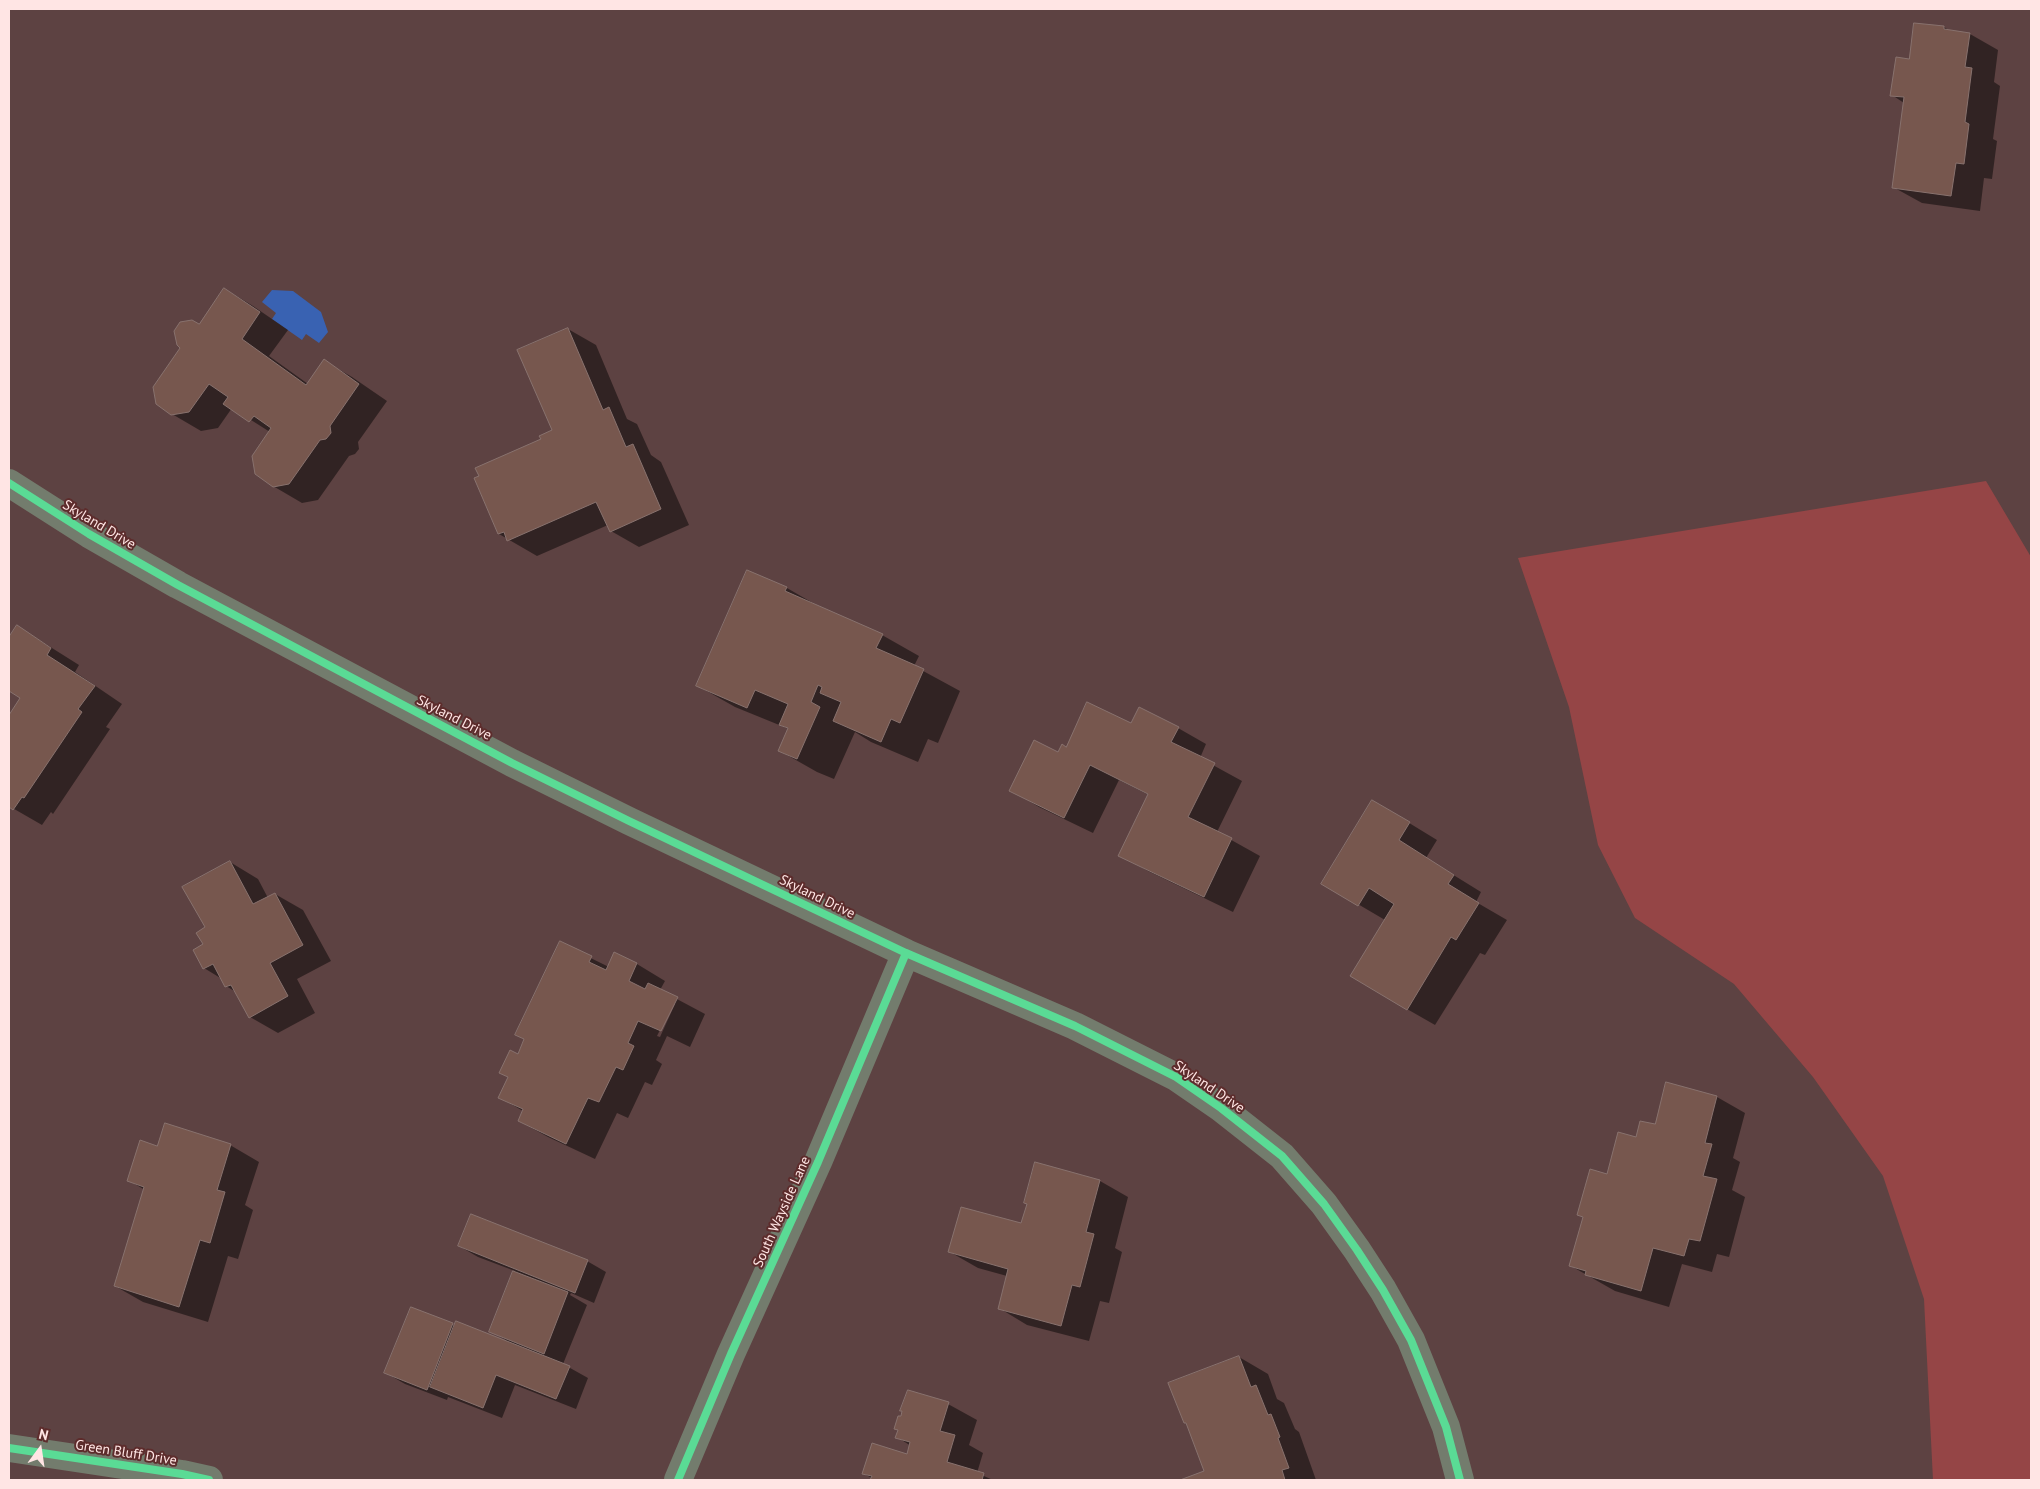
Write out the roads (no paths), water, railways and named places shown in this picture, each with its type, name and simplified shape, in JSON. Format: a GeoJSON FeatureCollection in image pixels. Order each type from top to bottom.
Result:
{"type":"FeatureCollection","features":[{"type":"Feature","properties":{"kind":"street","name":"Skyland Drive"},"geometry":{"type":"LineString","coordinates":[[9,483],[89,534],[178,586],[399,704],[629,821],[906,954],[1075,1026],[1176,1077],[1221,1108],[1282,1156],[1324,1204],[1357,1250],[1411,1340],[1446,1427],[1460,1480]]}},
{"type":"Feature","properties":{"kind":"street","name":"South Wayside Lane"},"geometry":{"type":"LineString","coordinates":[[678,1480],[818,1162],[906,954]]}},
{"type":"Feature","properties":{"kind":"street","name":"Green Bluff Drive"},"geometry":{"type":"LineString","coordinates":[[9,1448],[182,1474],[209,1480]]}},
{"type":"Feature","properties":{"kind":"water"},"geometry":{"type":"Polygon","coordinates":[[[272,290],[293,291],[321,312],[328,332],[319,343],[306,334],[302,340],[272,319],[276,313],[262,302],[272,290]]]}}]}
